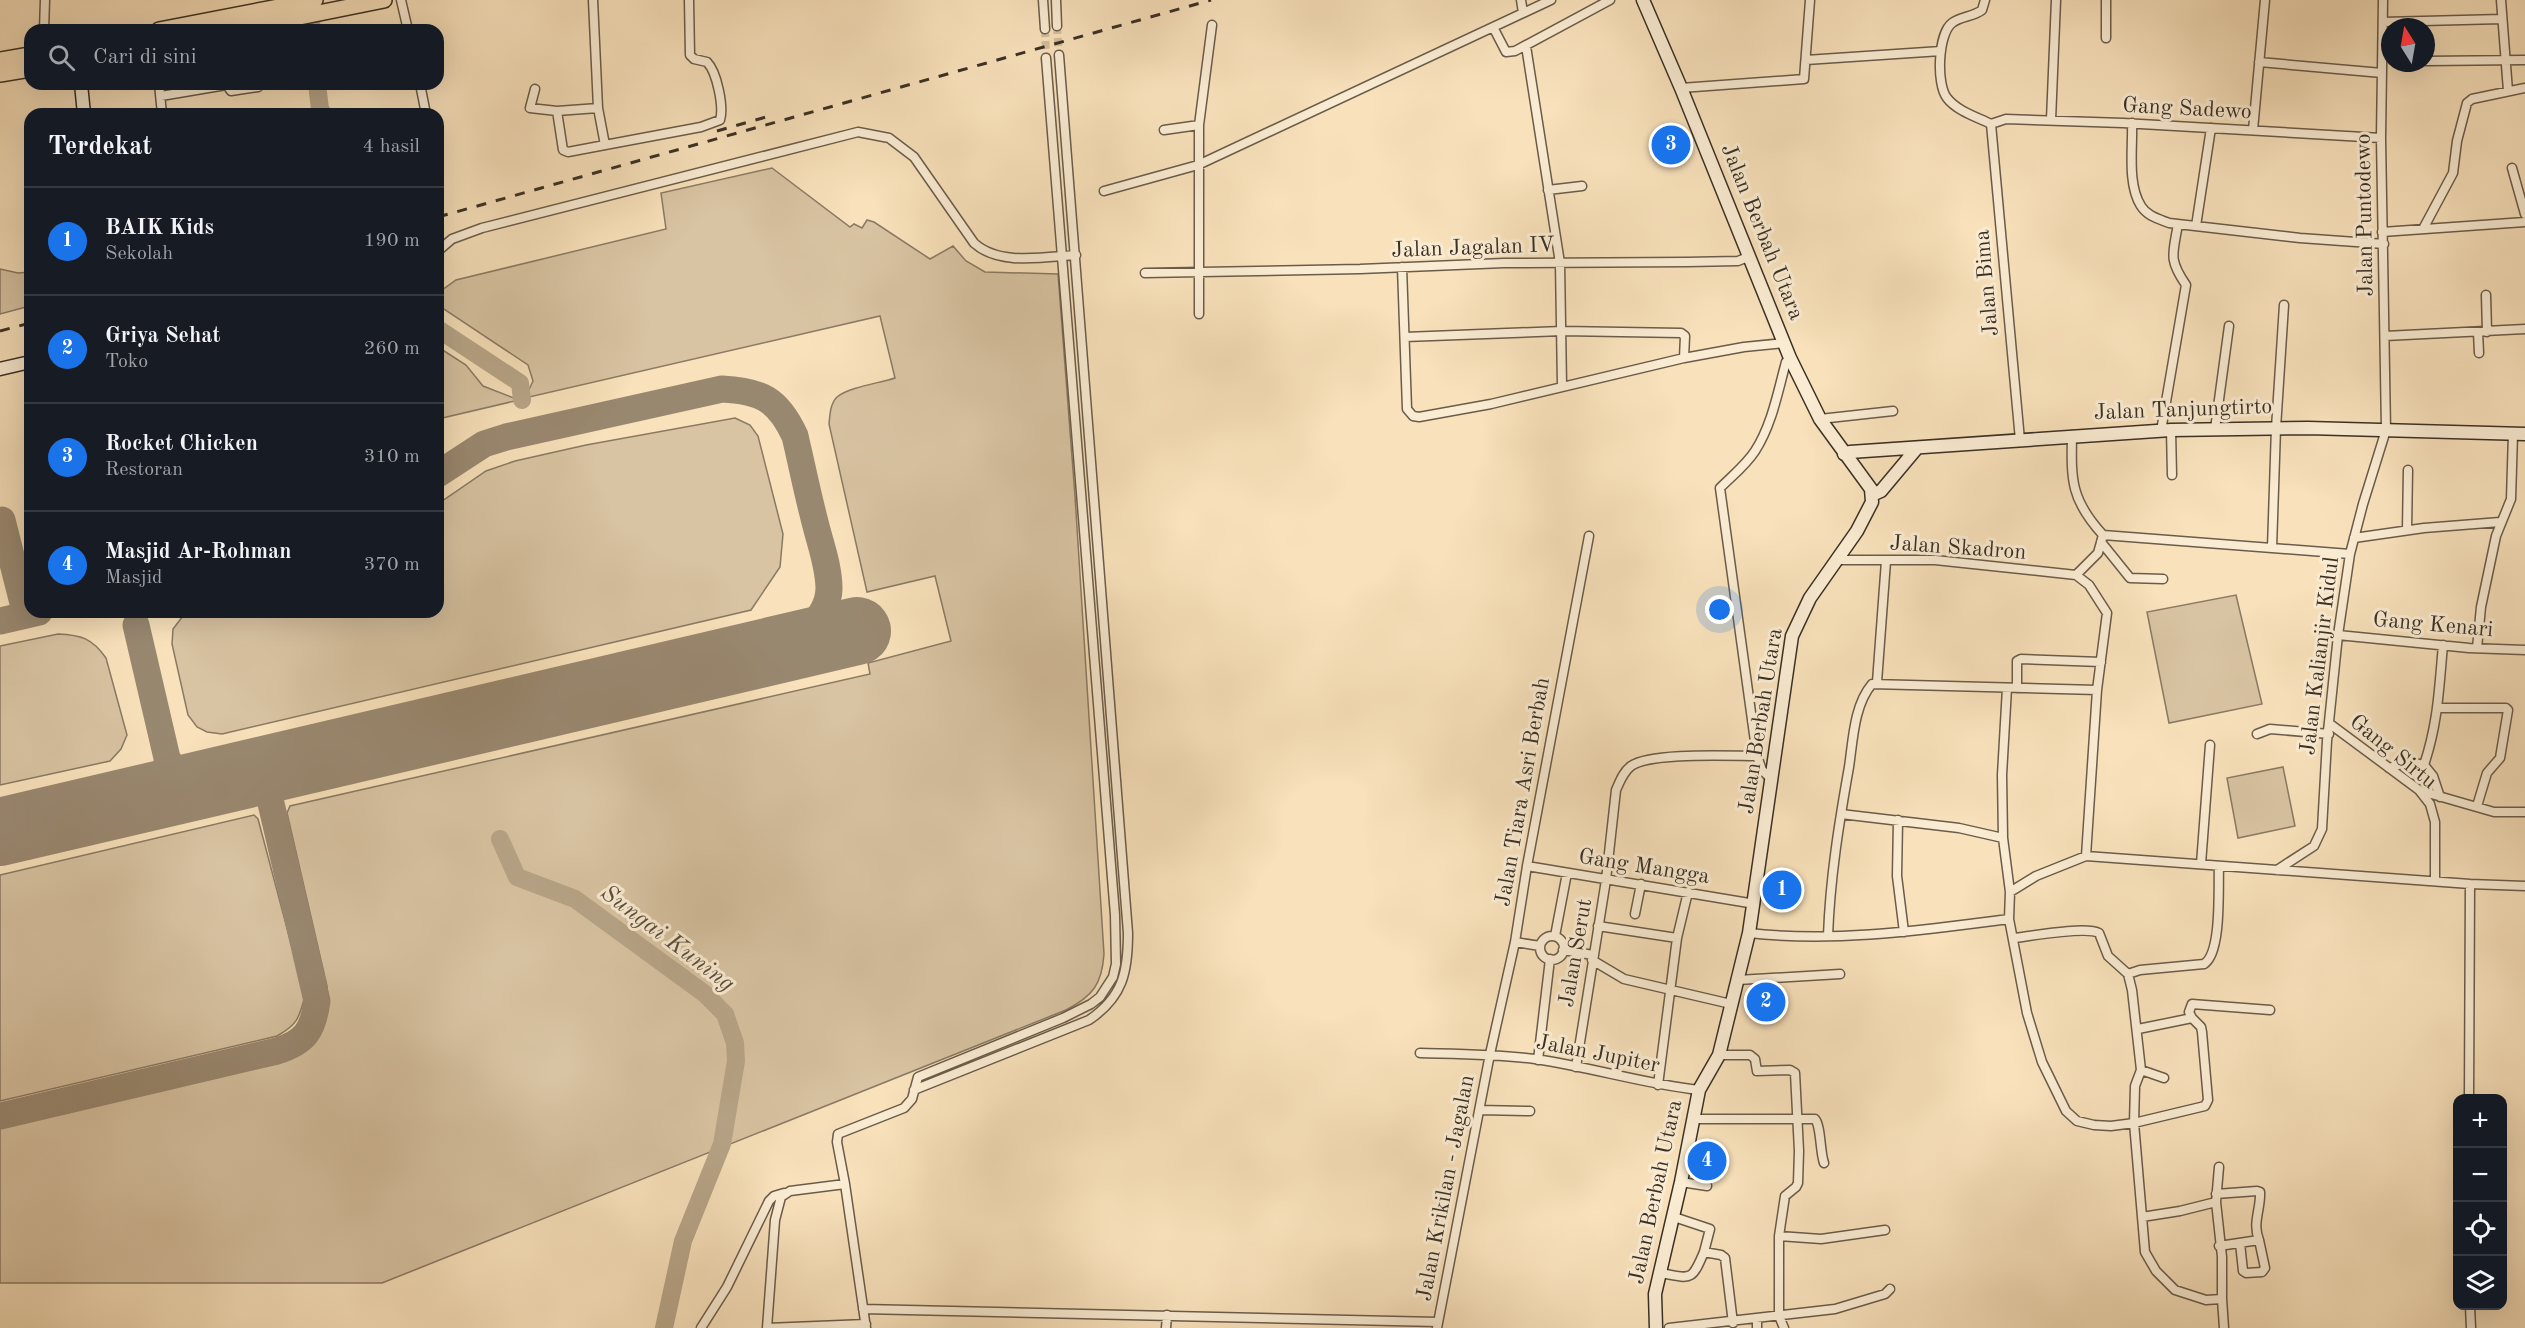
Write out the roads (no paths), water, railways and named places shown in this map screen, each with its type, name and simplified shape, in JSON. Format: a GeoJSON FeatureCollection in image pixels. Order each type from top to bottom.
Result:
{"type":"FeatureCollection","features":[{"type":"Feature","properties":{"kind":"highway"},"geometry":{"type":"LineString","coordinates":[[250,24],[315,0]]}},
{"type":"Feature","properties":{"kind":"highway"},"geometry":{"type":"LineString","coordinates":[[204,24],[278,14],[328,12],[384,0]]}},
{"type":"Feature","properties":{"kind":"highway"},"geometry":{"type":"LineString","coordinates":[[0,60],[24,56]]}},
{"type":"Feature","properties":{"kind":"highway"},"geometry":{"type":"LineString","coordinates":[[0,74],[24,70]]}},
{"type":"Feature","properties":{"kind":"main road","name":"Jalan Berbah Utara"},"geometry":{"type":"LineString","coordinates":[[1643,0],[1790,358],[1820,419],[1868,483],[1872,495],[1872,502],[1857,531],[1805,606],[1792,636],[1755,904],[1719,1055],[1700,1090],[1674,1217],[1655,1294],[1656,1328]]}},
{"type":"Feature","properties":{"kind":"main road"},"geometry":{"type":"LineString","coordinates":[[84,90],[85,108]]}},
{"type":"Feature","properties":{"kind":"main road"},"geometry":{"type":"LineString","coordinates":[[0,369],[24,363]]}},
{"type":"Feature","properties":{"kind":"main road","name":"Jalan Tanjungtirto"},"geometry":{"type":"LineString","coordinates":[[1844,454],[2072,435],[2166,430],[2276,428],[2519,434]]}},
{"type":"Feature","properties":{"kind":"main road"},"geometry":{"type":"LineString","coordinates":[[1872,495],[1881,491],[1917,448]]}},
{"type":"Feature","properties":{"kind":"street"},"geometry":{"type":"LineString","coordinates":[[44,24],[45,0]]}},
{"type":"Feature","properties":{"kind":"street"},"geometry":{"type":"LineString","coordinates":[[401,0],[407,24]]}},
{"type":"Feature","properties":{"kind":"street"},"geometry":{"type":"LineString","coordinates":[[593,0],[598,108],[605,145]]}},
{"type":"Feature","properties":{"kind":"street"},"geometry":{"type":"LineString","coordinates":[[558,111],[562,150],[567,152],[701,127],[720,120],[722,108],[713,70],[707,62],[694,59],[690,55],[689,0]]}},
{"type":"Feature","properties":{"kind":"street"},"geometry":{"type":"LineString","coordinates":[[1043,0],[1045,29]]}},
{"type":"Feature","properties":{"kind":"street"},"geometry":{"type":"LineString","coordinates":[[1056,0],[1058,26]]}},
{"type":"Feature","properties":{"kind":"street"},"geometry":{"type":"LineString","coordinates":[[1521,0],[1523,13]]}},
{"type":"Feature","properties":{"kind":"street"},"geometry":{"type":"LineString","coordinates":[[1104,191],[1198,165],[1551,0]]}},
{"type":"Feature","properties":{"kind":"street"},"geometry":{"type":"LineString","coordinates":[[1493,27],[1506,52],[1526,46],[1610,0]]}},
{"type":"Feature","properties":{"kind":"street"},"geometry":{"type":"LineString","coordinates":[[1681,88],[1802,80],[1806,76],[1810,0]]}},
{"type":"Feature","properties":{"kind":"street"},"geometry":{"type":"LineString","coordinates":[[1985,0],[1978,14],[1952,23],[1944,34],[1941,51],[1941,82],[1948,99],[1964,111],[1991,124]]}},
{"type":"Feature","properties":{"kind":"street"},"geometry":{"type":"LineString","coordinates":[[2050,120],[2056,0]]}},
{"type":"Feature","properties":{"kind":"street"},"geometry":{"type":"LineString","coordinates":[[2106,0],[2106,38]]}},
{"type":"Feature","properties":{"kind":"street"},"geometry":{"type":"LineString","coordinates":[[2253,130],[2265,0]]}},
{"type":"Feature","properties":{"kind":"street","name":"Jalan Puntodewo"},"geometry":{"type":"LineString","coordinates":[[2383,0],[2383,18]]}},
{"type":"Feature","properties":{"kind":"street"},"geometry":{"type":"LineString","coordinates":[[2500,0],[2508,91]]}},
{"type":"Feature","properties":{"kind":"street"},"geometry":{"type":"LineString","coordinates":[[2435,21],[2502,19]]}},
{"type":"Feature","properties":{"kind":"street"},"geometry":{"type":"LineString","coordinates":[[1199,314],[1199,124],[1212,25]]}},
{"type":"Feature","properties":{"kind":"street"},"geometry":{"type":"LineString","coordinates":[[1526,46],[1560,263],[1562,386]]}},
{"type":"Feature","properties":{"kind":"street"},"geometry":{"type":"LineString","coordinates":[[1806,60],[1941,51]]}},
{"type":"Feature","properties":{"kind":"street"},"geometry":{"type":"LineString","coordinates":[[914,1090],[1089,1020],[1111,1002],[1124,979],[1127,966],[1128,933],[1059,55]]}},
{"type":"Feature","properties":{"kind":"street"},"geometry":{"type":"LineString","coordinates":[[785,1192],[777,1207],[775,1220],[767,1328],[866,1326],[836,1139],[838,1134],[904,1108],[910,1102],[918,1077],[1080,1011],[1100,997],[1113,977],[1116,956],[1115,915],[1064,255],[1046,58]]}},
{"type":"Feature","properties":{"kind":"street"},"geometry":{"type":"LineString","coordinates":[[2435,61],[2525,60]]}},
{"type":"Feature","properties":{"kind":"street"},"geometry":{"type":"LineString","coordinates":[[2259,62],[2382,73]]}},
{"type":"Feature","properties":{"kind":"street","name":"Jalan Puntodewo"},"geometry":{"type":"LineString","coordinates":[[2382,73],[2386,430]]}},
{"type":"Feature","properties":{"kind":"street"},"geometry":{"type":"LineString","coordinates":[[535,88],[530,108],[558,111],[598,108]]}},
{"type":"Feature","properties":{"kind":"street"},"geometry":{"type":"LineString","coordinates":[[2423,229],[2453,173],[2457,141],[2468,103],[2472,99],[2525,88]]}},
{"type":"Feature","properties":{"kind":"street"},"geometry":{"type":"LineString","coordinates":[[160,90],[162,108]]}},
{"type":"Feature","properties":{"kind":"street"},"geometry":{"type":"LineString","coordinates":[[161,96],[194,90]]}},
{"type":"Feature","properties":{"kind":"street"},"geometry":{"type":"LineString","coordinates":[[421,90],[425,108]]}},
{"type":"Feature","properties":{"kind":"street","name":"Gang Sadewo"},"geometry":{"type":"LineString","coordinates":[[1991,124],[2006,119],[2050,120],[2381,138]]}},
{"type":"Feature","properties":{"kind":"street"},"geometry":{"type":"LineString","coordinates":[[2132,123],[2133,179],[2136,194],[2142,208],[2151,216],[2169,223],[2384,244]]}},
{"type":"Feature","properties":{"kind":"street"},"geometry":{"type":"LineString","coordinates":[[1164,130],[1199,124]]}},
{"type":"Feature","properties":{"kind":"street","name":"Jalan Bima"},"geometry":{"type":"LineString","coordinates":[[1991,124],[2020,440]]}},
{"type":"Feature","properties":{"kind":"street"},"geometry":{"type":"LineString","coordinates":[[2196,226],[2211,128]]}},
{"type":"Feature","properties":{"kind":"street"},"geometry":{"type":"LineString","coordinates":[[444,246],[452,239],[482,228],[858,132],[889,138],[914,156],[981,250],[989,254],[1009,257],[1076,255]]}},
{"type":"Feature","properties":{"kind":"street"},"geometry":{"type":"LineString","coordinates":[[2512,168],[2525,214]]}},
{"type":"Feature","properties":{"kind":"street"},"geometry":{"type":"LineString","coordinates":[[1548,190],[1582,186]]}},
{"type":"Feature","properties":{"kind":"street"},"geometry":{"type":"LineString","coordinates":[[2382,232],[2525,222]]}},
{"type":"Feature","properties":{"kind":"street"},"geometry":{"type":"LineString","coordinates":[[2172,475],[2166,430],[2186,285],[2174,269],[2173,257],[2178,224]]}},
{"type":"Feature","properties":{"kind":"street","name":"Jalan Jagalan IV"},"geometry":{"type":"LineString","coordinates":[[1146,273],[1738,261],[1748,257]]}},
{"type":"Feature","properties":{"kind":"street"},"geometry":{"type":"LineString","coordinates":[[1402,267],[1407,409],[1413,416],[1419,417],[1491,404],[1684,358],[1744,347],[1784,343]]}},
{"type":"Feature","properties":{"kind":"street"},"geometry":{"type":"LineString","coordinates":[[2479,352],[2486,295]]}},
{"type":"Feature","properties":{"kind":"street"},"geometry":{"type":"LineString","coordinates":[[2272,548],[2276,428],[2284,305]]}},
{"type":"Feature","properties":{"kind":"street"},"geometry":{"type":"LineString","coordinates":[[2215,429],[2229,326]]}},
{"type":"Feature","properties":{"kind":"street"},"geometry":{"type":"LineString","coordinates":[[2385,336],[2525,329]]}},
{"type":"Feature","properties":{"kind":"street"},"geometry":{"type":"LineString","coordinates":[[1405,337],[1562,331],[1681,333],[1685,336],[1686,341],[1684,358]]}},
{"type":"Feature","properties":{"kind":"street"},"geometry":{"type":"LineString","coordinates":[[1772,780],[1766,775],[1757,756],[1720,488],[1756,450],[1768,424],[1786,362],[1790,358]]}},
{"type":"Feature","properties":{"kind":"street"},"geometry":{"type":"LineString","coordinates":[[1820,419],[1893,411]]}},
{"type":"Feature","properties":{"kind":"street","name":"Jalan Kalianjir Kidul"},"geometry":{"type":"LineString","coordinates":[[2277,870],[2307,851],[2319,839],[2323,821],[2337,635],[2350,554],[2386,430]]}},
{"type":"Feature","properties":{"kind":"street"},"geometry":{"type":"LineString","coordinates":[[2477,648],[2481,607],[2500,522],[2511,499],[2519,434]]}},
{"type":"Feature","properties":{"kind":"street"},"geometry":{"type":"LineString","coordinates":[[2072,435],[2071,468],[2074,491],[2102,539],[2130,578],[2163,579]]}},
{"type":"Feature","properties":{"kind":"street"},"geometry":{"type":"LineString","coordinates":[[2407,531],[2408,470]]}},
{"type":"Feature","properties":{"kind":"street"},"geometry":{"type":"LineString","coordinates":[[1081,496],[1094,501]]}},
{"type":"Feature","properties":{"kind":"street"},"geometry":{"type":"LineString","coordinates":[[2354,538],[2500,522]]}},
{"type":"Feature","properties":{"kind":"street","name":"Jalan Tiara Asri Berbah"},"geometry":{"type":"LineString","coordinates":[[1490,1054],[1515,942],[1527,866],[1589,536]]}},
{"type":"Feature","properties":{"kind":"street"},"geometry":{"type":"LineString","coordinates":[[2102,539],[2350,554]]}},
{"type":"Feature","properties":{"kind":"street"},"geometry":{"type":"LineString","coordinates":[[2086,856],[2097,690],[2107,613],[2089,585],[2076,575],[2098,553],[2102,539]]}},
{"type":"Feature","properties":{"kind":"street","name":"Jalan Skadron"},"geometry":{"type":"LineString","coordinates":[[1836,560],[1935,560],[2076,575]]}},
{"type":"Feature","properties":{"kind":"street"},"geometry":{"type":"LineString","coordinates":[[1877,682],[1886,561]]}},
{"type":"Feature","properties":{"kind":"street","name":"Gang Kenari"},"geometry":{"type":"LineString","coordinates":[[2337,635],[2477,648],[2525,650]]}},
{"type":"Feature","properties":{"kind":"street"},"geometry":{"type":"LineString","coordinates":[[2424,765],[2432,742],[2439,708],[2443,645]]}},
{"type":"Feature","properties":{"kind":"street"},"geometry":{"type":"LineString","coordinates":[[2101,662],[2021,658],[2017,661],[2012,688],[2002,775],[2003,838],[2010,892],[2009,919],[2027,1013],[2042,1062],[2066,1111],[2077,1121],[2111,1126],[2200,1108],[2207,1104],[2202,1032],[2201,1027],[2189,1012],[2192,1004],[2270,1010]]}},
{"type":"Feature","properties":{"kind":"street"},"geometry":{"type":"LineString","coordinates":[[1828,936],[1830,897],[1841,814],[1861,704],[1869,688],[1877,682],[2097,690]]}},
{"type":"Feature","properties":{"kind":"street"},"geometry":{"type":"LineString","coordinates":[[2439,708],[2506,708],[2508,710],[2500,758],[2487,773],[2477,806]]}},
{"type":"Feature","properties":{"kind":"street"},"geometry":{"type":"LineString","coordinates":[[2257,734],[2270,729],[2329,729]]}},
{"type":"Feature","properties":{"kind":"street","name":"Gang Sirtu"},"geometry":{"type":"LineString","coordinates":[[2329,729],[2419,790],[2430,804],[2435,822],[2435,880]]}},
{"type":"Feature","properties":{"kind":"street"},"geometry":{"type":"LineString","coordinates":[[2200,864],[2210,745]]}},
{"type":"Feature","properties":{"kind":"street","name":"Jalan Serut"},"geometry":{"type":"LineString","coordinates":[[1576,1067],[1606,880],[1616,790],[1629,767],[1650,759],[1757,756]]}},
{"type":"Feature","properties":{"kind":"street"},"geometry":{"type":"LineString","coordinates":[[2389,768],[2408,762],[2424,765],[2433,776],[2440,797]]}},
{"type":"Feature","properties":{"kind":"street"},"geometry":{"type":"LineString","coordinates":[[2419,790],[2494,812],[2525,812]]}},
{"type":"Feature","properties":{"kind":"street"},"geometry":{"type":"LineString","coordinates":[[1841,814],[1898,820],[2003,838]]}},
{"type":"Feature","properties":{"kind":"street"},"geometry":{"type":"LineString","coordinates":[[1898,820],[1897,876],[1904,932]]}},
{"type":"Feature","properties":{"kind":"street"},"geometry":{"type":"LineString","coordinates":[[2010,892],[2036,876],[2086,856],[2525,886]]}},
{"type":"Feature","properties":{"kind":"street","name":"Gang Mangga"},"geometry":{"type":"LineString","coordinates":[[1527,866],[1755,904]]}},
{"type":"Feature","properties":{"kind":"street"},"geometry":{"type":"LineString","coordinates":[[2128,974],[2140,970],[2204,964],[2210,961],[2215,948],[2219,866]]}},
{"type":"Feature","properties":{"kind":"street"},"geometry":{"type":"LineString","coordinates":[[1555,936],[1567,873]]}},
{"type":"Feature","properties":{"kind":"street"},"geometry":{"type":"LineString","coordinates":[[1635,914],[1641,884]]}},
{"type":"Feature","properties":{"kind":"street"},"geometry":{"type":"LineString","coordinates":[[2469,1094],[2470,884]]}},
{"type":"Feature","properties":{"kind":"street"},"geometry":{"type":"LineString","coordinates":[[1658,1085],[1677,939],[1688,892]]}},
{"type":"Feature","properties":{"kind":"street"},"geometry":{"type":"LineString","coordinates":[[1749,933],[1828,936],[1904,932],[2009,919]]}},
{"type":"Feature","properties":{"kind":"street"},"geometry":{"type":"LineString","coordinates":[[1598,926],[1677,939]]}},
{"type":"Feature","properties":{"kind":"street"},"geometry":{"type":"LineString","coordinates":[[2014,938],[2080,931],[2096,932],[2101,936],[2105,950],[2112,961],[2128,974],[2138,1029],[2141,1070],[2135,1086],[2134,1123],[2145,1252],[2156,1271],[2168,1284],[2187,1295],[2206,1299],[2222,1299]]}},
{"type":"Feature","properties":{"kind":"street"},"geometry":{"type":"LineString","coordinates":[[1555,936],[1562,941],[1563,950],[1558,957],[1550,959],[1541,953],[1540,946],[1545,938],[1555,936]]}},
{"type":"Feature","properties":{"kind":"street"},"geometry":{"type":"LineString","coordinates":[[1515,942],[1540,946]]}},
{"type":"Feature","properties":{"kind":"street"},"geometry":{"type":"LineString","coordinates":[[1563,950],[1593,958],[1624,979],[1731,1004]]}},
{"type":"Feature","properties":{"kind":"street"},"geometry":{"type":"LineString","coordinates":[[1538,1060],[1550,959]]}},
{"type":"Feature","properties":{"kind":"street"},"geometry":{"type":"LineString","coordinates":[[1738,980],[1840,974]]}},
{"type":"Feature","properties":{"kind":"street"},"geometry":{"type":"LineString","coordinates":[[2138,1029],[2192,1018]]}},
{"type":"Feature","properties":{"kind":"street","name":"Jalan Jupiter"},"geometry":{"type":"LineString","coordinates":[[1420,1053],[1490,1054],[1538,1060],[1658,1085],[1700,1090]]}},
{"type":"Feature","properties":{"kind":"street","name":"Jalan Krikilan - Jagalan"},"geometry":{"type":"LineString","coordinates":[[1438,1325],[1490,1054]]}},
{"type":"Feature","properties":{"kind":"street"},"geometry":{"type":"LineString","coordinates":[[1719,1055],[1750,1055],[1755,1059],[1756,1069],[1759,1072],[1792,1071],[1795,1073],[1799,1151],[1798,1185],[1785,1196],[1779,1236],[1779,1316],[1784,1328]]}},
{"type":"Feature","properties":{"kind":"street"},"geometry":{"type":"LineString","coordinates":[[2141,1070],[2164,1078]]}},
{"type":"Feature","properties":{"kind":"street"},"geometry":{"type":"LineString","coordinates":[[1480,1110],[1530,1111]]}},
{"type":"Feature","properties":{"kind":"street"},"geometry":{"type":"LineString","coordinates":[[1694,1119],[1815,1119],[1818,1121],[1824,1163]]}},
{"type":"Feature","properties":{"kind":"street"},"geometry":{"type":"LineString","coordinates":[[2219,1167],[2216,1198],[2224,1328]]}},
{"type":"Feature","properties":{"kind":"street"},"geometry":{"type":"LineString","coordinates":[[1681,1182],[1707,1186]]}},
{"type":"Feature","properties":{"kind":"street"},"geometry":{"type":"LineString","coordinates":[[701,1328],[727,1287],[769,1201],[774,1196],[785,1192],[845,1184]]}},
{"type":"Feature","properties":{"kind":"street"},"geometry":{"type":"LineString","coordinates":[[2142,1217],[2180,1211],[2216,1198],[2260,1192],[2260,1205],[2256,1218],[2265,1268],[2262,1272],[2243,1271],[2240,1243]]}},
{"type":"Feature","properties":{"kind":"street"},"geometry":{"type":"LineString","coordinates":[[1660,1273],[1687,1278],[1696,1273],[1710,1232],[1710,1228],[1674,1217]]}},
{"type":"Feature","properties":{"kind":"street"},"geometry":{"type":"LineString","coordinates":[[1779,1236],[1821,1239],[1885,1230]]}},
{"type":"Feature","properties":{"kind":"street"},"geometry":{"type":"LineString","coordinates":[[2219,1246],[2259,1240]]}},
{"type":"Feature","properties":{"kind":"street"},"geometry":{"type":"LineString","coordinates":[[1704,1252],[1725,1258],[1732,1323]]}},
{"type":"Feature","properties":{"kind":"street"},"geometry":{"type":"LineString","coordinates":[[1669,1328],[1757,1323],[1779,1316],[1835,1310],[1885,1294],[1890,1289]]}},
{"type":"Feature","properties":{"kind":"street"},"geometry":{"type":"LineString","coordinates":[[863,1309],[1167,1315],[1438,1325]]}},
{"type":"Feature","properties":{"kind":"street"},"geometry":{"type":"LineString","coordinates":[[2470,1310],[2471,1328]]}},
{"type":"Feature","properties":{"kind":"street"},"geometry":{"type":"LineString","coordinates":[[1166,1328],[1167,1315]]}},
{"type":"Feature","properties":{"kind":"waterway","name":"Sungai Kuning"},"geometry":{"type":"LineString","coordinates":[[309,0],[311,24]]}},
{"type":"Feature","properties":{"kind":"waterway","name":"Sungai Kuning"},"geometry":{"type":"LineString","coordinates":[[318,90],[320,108]]}},
{"type":"Feature","properties":{"kind":"waterway","name":"Sungai Kuning"},"geometry":{"type":"LineString","coordinates":[[444,333],[520,383],[522,400]]}},
{"type":"Feature","properties":{"kind":"waterway","name":"Sungai Kuning"},"geometry":{"type":"LineString","coordinates":[[500,839],[517,877],[575,899],[705,994],[725,1014],[735,1043],[736,1061],[722,1144],[683,1241],[664,1328]]}},
{"type":"Feature","properties":{"kind":"tunnel"},"geometry":{"type":"LineString","coordinates":[[1057,26],[1059,55]]}},
{"type":"Feature","properties":{"kind":"tunnel"},"geometry":{"type":"LineString","coordinates":[[1045,29],[1046,58]]}},
{"type":"Feature","properties":{"kind":"railway"},"geometry":{"type":"LineString","coordinates":[[444,215],[1211,0]]}},
{"type":"Feature","properties":{"kind":"railway"},"geometry":{"type":"LineString","coordinates":[[717,131],[766,117]]}},
{"type":"Feature","properties":{"kind":"railway"},"geometry":{"type":"LineString","coordinates":[[0,331],[24,325]]}},
{"type":"Feature","properties":{"kind":"place","name":"Rocket Chicken"},"geometry":{"type":"Point","coordinates":[1671,145]}},
{"type":"Feature","properties":{"kind":"place","name":"BAIK Kids"},"geometry":{"type":"Point","coordinates":[1782,890]}},
{"type":"Feature","properties":{"kind":"place","name":"Griya Sehat"},"geometry":{"type":"Point","coordinates":[1766,1002]}},
{"type":"Feature","properties":{"kind":"place","name":"Masjid Ar-Rohman"},"geometry":{"type":"Point","coordinates":[1707,1161]}}]}
